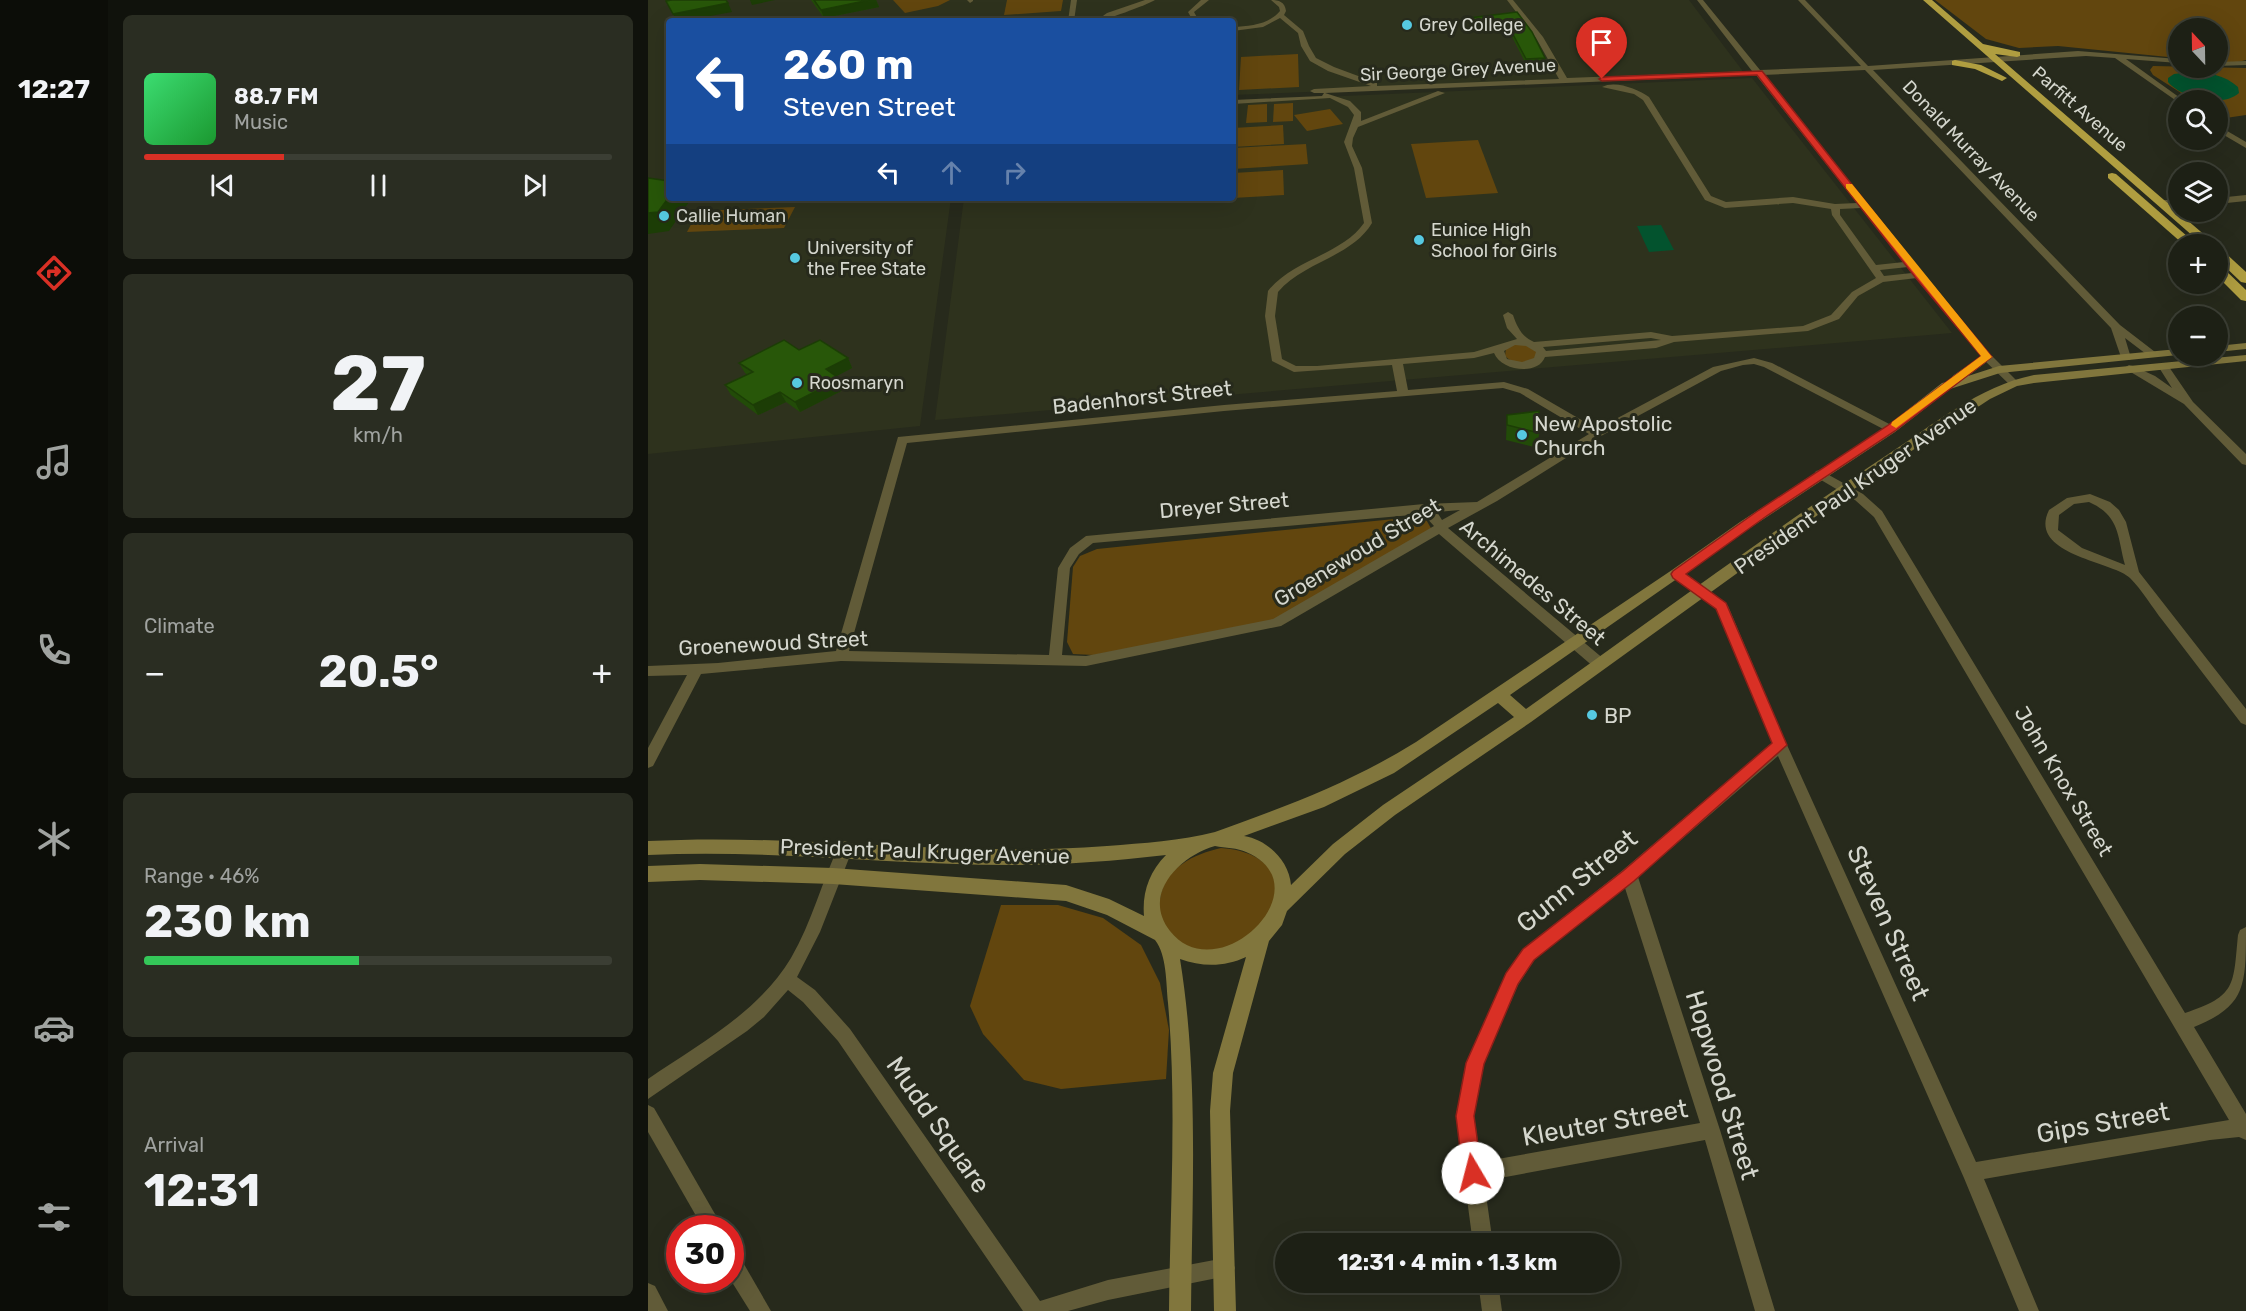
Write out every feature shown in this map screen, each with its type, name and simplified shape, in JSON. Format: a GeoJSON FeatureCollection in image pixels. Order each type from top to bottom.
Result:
{"type":"FeatureCollection","features":[{"type":"Feature","properties":{"kind":"highway","name":"Parfitt Avenue"},"geometry":{"type":"LineString","coordinates":[[1927,0],[1968,36],[2002,78],[2178,234]]}},
{"type":"Feature","properties":{"kind":"highway","name":"Parfitt Avenue"},"geometry":{"type":"LineString","coordinates":[[1919,2],[2168,207]]}},
{"type":"Feature","properties":{"kind":"highway"},"geometry":{"type":"LineString","coordinates":[[1968,36],[1999,52],[2017,54]]}},
{"type":"Feature","properties":{"kind":"highway"},"geometry":{"type":"LineString","coordinates":[[1955,63],[1978,67],[2002,78]]}},
{"type":"Feature","properties":{"kind":"highway"},"geometry":{"type":"LineString","coordinates":[[2108,156],[2110,166],[2133,186],[2131,193]]}},
{"type":"Feature","properties":{"kind":"highway"},"geometry":{"type":"LineString","coordinates":[[2162,203],[2162,212],[2186,234]]}},
{"type":"Feature","properties":{"kind":"highway","name":"Parfitt Avenue"},"geometry":{"type":"LineString","coordinates":[[2186,222],[2199,234]]}},
{"type":"Feature","properties":{"kind":"highway"},"geometry":{"type":"LineString","coordinates":[[2228,262],[2246,279]]}},
{"type":"Feature","properties":{"kind":"highway"},"geometry":{"type":"LineString","coordinates":[[2228,280],[2246,297]]}},
{"type":"Feature","properties":{"kind":"street"},"geometry":{"type":"LineString","coordinates":[[1071,18],[1074,0]]}},
{"type":"Feature","properties":{"kind":"street"},"geometry":{"type":"LineString","coordinates":[[1103,18],[1152,0]]}},
{"type":"Feature","properties":{"kind":"street"},"geometry":{"type":"LineString","coordinates":[[1194,18],[1191,12],[1194,2],[1206,0]]}},
{"type":"Feature","properties":{"kind":"street"},"geometry":{"type":"LineString","coordinates":[[1264,24],[1280,15],[1282,6],[1274,0]]}},
{"type":"Feature","properties":{"kind":"street"},"geometry":{"type":"LineString","coordinates":[[1510,0],[1539,37],[1564,81]]}},
{"type":"Feature","properties":{"kind":"street"},"geometry":{"type":"LineString","coordinates":[[1700,0],[1919,275],[1987,357],[2014,383]]}},
{"type":"Feature","properties":{"kind":"street","name":"Donald Murray Avenue"},"geometry":{"type":"LineString","coordinates":[[1801,0],[2116,327],[2154,355]]}},
{"type":"Feature","properties":{"kind":"street"},"geometry":{"type":"LineString","coordinates":[[1280,15],[1302,32],[1308,54],[1320,64],[1369,84],[1399,88]]}},
{"type":"Feature","properties":{"kind":"street"},"geometry":{"type":"LineString","coordinates":[[1236,28],[1264,24],[1294,26]]}},
{"type":"Feature","properties":{"kind":"street"},"geometry":{"type":"LineString","coordinates":[[1868,69],[1955,63],[2017,54],[2066,52],[2168,60]]}},
{"type":"Feature","properties":{"kind":"street"},"geometry":{"type":"LineString","coordinates":[[1987,59],[2085,54]]}},
{"type":"Feature","properties":{"kind":"street"},"geometry":{"type":"LineString","coordinates":[[2116,56],[2168,92]]}},
{"type":"Feature","properties":{"kind":"street","name":"Sir George Grey Avenue"},"geometry":{"type":"LineString","coordinates":[[1236,94],[1759,73],[1855,67],[1868,69],[1987,59]]}},
{"type":"Feature","properties":{"kind":"street"},"geometry":{"type":"LineString","coordinates":[[2134,69],[2134,65],[2139,63],[2168,61]]}},
{"type":"Feature","properties":{"kind":"street"},"geometry":{"type":"LineString","coordinates":[[2228,64],[2246,63]]}},
{"type":"Feature","properties":{"kind":"street"},"geometry":{"type":"LineString","coordinates":[[1842,68],[1859,71],[1885,87]]}},
{"type":"Feature","properties":{"kind":"street"},"geometry":{"type":"LineString","coordinates":[[1236,102],[1602,87],[1627,89],[1637,92],[1646,99],[1708,198],[1715,202],[1725,205],[1793,200],[1835,207],[1864,206]]}},
{"type":"Feature","properties":{"kind":"street"},"geometry":{"type":"LineString","coordinates":[[1314,91],[1335,98],[1357,112],[1358,118],[1348,137],[1348,147],[1359,171],[1368,223],[1349,242],[1275,288],[1270,303],[1277,361],[1294,369],[1474,355],[1534,347],[1656,345],[1672,339],[1812,327],[1835,317],[1855,294],[1881,279],[1919,275]]}},
{"type":"Feature","properties":{"kind":"street"},"geometry":{"type":"LineString","coordinates":[[1353,126],[1441,93]]}},
{"type":"Feature","properties":{"kind":"street"},"geometry":{"type":"LineString","coordinates":[[2228,135],[2246,147]]}},
{"type":"Feature","properties":{"kind":"street"},"geometry":{"type":"LineString","coordinates":[[2228,200],[2246,198]]}},
{"type":"Feature","properties":{"kind":"street"},"geometry":{"type":"LineString","coordinates":[[2162,203],[2168,203]]}},
{"type":"Feature","properties":{"kind":"street"},"geometry":{"type":"LineString","coordinates":[[1835,207],[1836,215],[1881,279]]}},
{"type":"Feature","properties":{"kind":"street"},"geometry":{"type":"LineString","coordinates":[[1873,268],[1911,264]]}},
{"type":"Feature","properties":{"kind":"street"},"geometry":{"type":"LineString","coordinates":[[1503,350],[1512,365],[1527,366],[1539,360],[1534,347],[1512,328],[1508,315]]}},
{"type":"Feature","properties":{"kind":"street","name":"Donald Murray Avenue"},"geometry":{"type":"LineString","coordinates":[[2116,327],[2127,363]]}},
{"type":"Feature","properties":{"kind":"street"},"geometry":{"type":"LineString","coordinates":[[1503,350],[1512,328]]}},
{"type":"Feature","properties":{"kind":"street"},"geometry":{"type":"LineString","coordinates":[[2228,348],[2246,346]]}},
{"type":"Feature","properties":{"kind":"street","name":"President Paul Kruger Avenue"},"geometry":{"type":"LineString","coordinates":[[1282,905],[1339,849],[1389,810],[1525,718],[1846,488],[1986,396],[2014,383],[2168,353]]}},
{"type":"Feature","properties":{"kind":"street"},"geometry":{"type":"LineString","coordinates":[[1946,386],[1987,357]]}},
{"type":"Feature","properties":{"kind":"street","name":"President Paul Kruger Avenue"},"geometry":{"type":"LineString","coordinates":[[648,848],[726,844],[845,848],[985,857],[1097,856],[1208,841],[1318,802],[1388,768],[1576,644],[1820,474],[1891,429],[1946,386],[1999,370],[2127,363],[2163,366],[2246,358]]}},
{"type":"Feature","properties":{"kind":"street","name":"Groenewoud Street"},"geometry":{"type":"LineString","coordinates":[[648,671],[841,656],[1055,662],[1098,659],[1276,623],[1440,529],[1477,505],[1493,498],[1596,434],[1717,369],[1754,361],[1779,369],[1891,429]]}},
{"type":"Feature","properties":{"kind":"street"},"geometry":{"type":"LineString","coordinates":[[1397,362],[1403,393]]}},
{"type":"Feature","properties":{"kind":"street"},"geometry":{"type":"LineString","coordinates":[[2127,363],[2189,404]]}},
{"type":"Feature","properties":{"kind":"street"},"geometry":{"type":"LineString","coordinates":[[2163,366],[2189,404],[2246,461]]}},
{"type":"Feature","properties":{"kind":"street","name":"Badenhorst Street"},"geometry":{"type":"LineString","coordinates":[[841,656],[902,440],[1504,385],[1524,391],[1596,434]]}},
{"type":"Feature","properties":{"kind":"street","name":"John Knox Street"},"geometry":{"type":"LineString","coordinates":[[1820,474],[1846,488],[1869,504],[1878,514],[2245,1129]]}},
{"type":"Feature","properties":{"kind":"street"},"geometry":{"type":"LineString","coordinates":[[2133,573],[2062,541],[2053,532],[2051,524],[2053,513],[2072,501],[2082,498],[2090,498],[2106,505],[2115,513],[2120,522],[2133,573],[2246,718]]}},
{"type":"Feature","properties":{"kind":"street","name":"Dreyer Street"},"geometry":{"type":"LineString","coordinates":[[1055,662],[1064,568],[1079,545],[1090,539],[1477,505]]}},
{"type":"Feature","properties":{"kind":"street","name":"Archimedes Street"},"geometry":{"type":"LineString","coordinates":[[1424,508],[1434,516],[1440,529],[1600,664]]}},
{"type":"Feature","properties":{"kind":"street","name":"Steven Street"},"geometry":{"type":"LineString","coordinates":[[1677,574],[1722,606],[1780,745],[1971,1172],[2029,1311]]}},
{"type":"Feature","properties":{"kind":"street"},"geometry":{"type":"LineString","coordinates":[[1058,643],[1071,661]]}},
{"type":"Feature","properties":{"kind":"street"},"geometry":{"type":"LineString","coordinates":[[648,762],[696,668]]}},
{"type":"Feature","properties":{"kind":"street"},"geometry":{"type":"LineString","coordinates":[[1499,695],[1525,718]]}},
{"type":"Feature","properties":{"kind":"street","name":"Gunn Street"},"geometry":{"type":"LineString","coordinates":[[1481,1233],[1465,1116],[1475,1063],[1512,979],[1528,954],[1629,876],[1780,745]]}},
{"type":"Feature","properties":{"kind":"street"},"geometry":{"type":"LineString","coordinates":[[1164,939],[1188,955],[1210,957],[1233,953],[1254,943],[1270,927],[1282,905],[1284,886],[1280,869],[1269,855],[1254,844],[1208,841],[1179,854],[1162,870],[1152,891],[1150,913],[1164,939],[1182,1024],[1184,1127],[1180,1311]]}},
{"type":"Feature","properties":{"kind":"street"},"geometry":{"type":"LineString","coordinates":[[648,1089],[752,1017],[786,979],[798,962],[845,848]]}},
{"type":"Feature","properties":{"kind":"street","name":"President Paul Kruger Avenue"},"geometry":{"type":"LineString","coordinates":[[648,874],[699,872],[833,876],[1065,893],[1094,900],[1120,911],[1164,939]]}},
{"type":"Feature","properties":{"kind":"street","name":"Hopwood Street"},"geometry":{"type":"LineString","coordinates":[[1629,876],[1711,1130],[1765,1311]]}},
{"type":"Feature","properties":{"kind":"street"},"geometry":{"type":"LineString","coordinates":[[2182,1023],[2205,1016],[2234,1000],[2241,987],[2246,935]]}},
{"type":"Feature","properties":{"kind":"street"},"geometry":{"type":"LineString","coordinates":[[1225,1311],[1219,1148],[1223,1073],[1261,936]]}},
{"type":"Feature","properties":{"kind":"street","name":"Mudd Square"},"geometry":{"type":"LineString","coordinates":[[786,979],[809,996],[844,1035],[1035,1311]]}},
{"type":"Feature","properties":{"kind":"street"},"geometry":{"type":"LineString","coordinates":[[648,1114],[706,1215]]}},
{"type":"Feature","properties":{"kind":"street","name":"Gips Street"},"geometry":{"type":"LineString","coordinates":[[1971,1172],[2245,1129]]}},
{"type":"Feature","properties":{"kind":"street","name":"Kleuter Street"},"geometry":{"type":"LineString","coordinates":[[1473,1173],[1711,1130]]}},
{"type":"Feature","properties":{"kind":"street"},"geometry":{"type":"LineString","coordinates":[[1041,1311],[1092,1292],[1180,1278],[1225,1268]]}},
{"type":"Feature","properties":{"kind":"street"},"geometry":{"type":"LineString","coordinates":[[744,1283],[760,1311]]}},
{"type":"Feature","properties":{"kind":"street"},"geometry":{"type":"LineString","coordinates":[[648,1293],[658,1311]]}},
{"type":"Feature","properties":{"kind":"street"},"geometry":{"type":"LineString","coordinates":[[1490,1293],[1492,1311]]}},
{"type":"Feature","properties":{"kind":"shaded area","name":"University of the Free State"},"geometry":{"type":"Polygon","coordinates":[[[648,0],[1689,0],[1745,74],[1236,95],[1236,18],[666,18],[666,201],[951,201],[920,426],[648,454],[648,0]]]}},
{"type":"Feature","properties":{"kind":"shaded area"},"geometry":{"type":"Polygon","coordinates":[[[893,0],[950,0],[938,6],[905,13],[893,0]]]}},
{"type":"Feature","properties":{"kind":"shaded area"},"geometry":{"type":"Polygon","coordinates":[[[1007,0],[1063,0],[1061,11],[1004,15],[1007,0]]]}},
{"type":"Feature","properties":{"kind":"shaded area"},"geometry":{"type":"Polygon","coordinates":[[[1935,0],[2246,0],[2246,60],[2234,63],[2228,63],[2228,18],[2168,18],[2168,57],[2058,46],[2019,48],[1986,39],[1935,0]]]}},
{"type":"Feature","properties":{"kind":"shaded area"},"geometry":{"type":"Polygon","coordinates":[[[1298,54],[1299,87],[1239,90],[1241,57],[1298,54]]]}},
{"type":"Feature","properties":{"kind":"shaded area"},"geometry":{"type":"Polygon","coordinates":[[[2153,66],[2168,66],[2168,78],[2228,78],[2228,68],[2246,68],[2246,115],[2228,118],[2228,90],[2176,90],[2153,75],[2150,70],[2153,66]]]}},
{"type":"Feature","properties":{"kind":"shaded area","name":"Eunice High School for Girls"},"geometry":{"type":"Polygon","coordinates":[[[1752,78],[1952,333],[935,420],[964,201],[1236,201],[1236,101],[1752,78]]]}},
{"type":"Feature","properties":{"kind":"shaded area"},"geometry":{"type":"Polygon","coordinates":[[[2168,78],[2224,78],[2238,87],[2239,93],[2228,98],[2228,90],[2177,90],[2168,82],[2168,78]]]}},
{"type":"Feature","properties":{"kind":"shaded area"},"geometry":{"type":"Polygon","coordinates":[[[1293,103],[1293,121],[1273,122],[1274,104],[1293,103]]]}},
{"type":"Feature","properties":{"kind":"shaded area"},"geometry":{"type":"Polygon","coordinates":[[[1267,104],[1267,122],[1246,123],[1248,105],[1267,104]]]}},
{"type":"Feature","properties":{"kind":"shaded area"},"geometry":{"type":"Polygon","coordinates":[[[1330,109],[1343,124],[1307,131],[1294,115],[1330,109]]]}},
{"type":"Feature","properties":{"kind":"shaded area"},"geometry":{"type":"Polygon","coordinates":[[[1283,125],[1284,144],[1236,147],[1236,128],[1283,125]]]}},
{"type":"Feature","properties":{"kind":"shaded area"},"geometry":{"type":"Polygon","coordinates":[[[1478,140],[1498,193],[1426,198],[1411,144],[1478,140]]]}},
{"type":"Feature","properties":{"kind":"shaded area"},"geometry":{"type":"Polygon","coordinates":[[[1306,144],[1308,164],[1236,169],[1236,148],[1306,144]]]}},
{"type":"Feature","properties":{"kind":"shaded area"},"geometry":{"type":"Polygon","coordinates":[[[1283,170],[1284,195],[1236,198],[1236,173],[1283,170]]]}},
{"type":"Feature","properties":{"kind":"shaded area"},"geometry":{"type":"Polygon","coordinates":[[[795,207],[784,228],[687,232],[698,211],[795,207]]]}},
{"type":"Feature","properties":{"kind":"shaded area"},"geometry":{"type":"Polygon","coordinates":[[[1661,225],[1674,250],[1649,252],[1637,226],[1661,225]]]}},
{"type":"Feature","properties":{"kind":"shaded area"},"geometry":{"type":"Polygon","coordinates":[[[1524,344],[1536,351],[1537,354],[1533,360],[1518,362],[1505,356],[1506,349],[1513,345],[1524,344]]]}},
{"type":"Feature","properties":{"kind":"shaded area"},"geometry":{"type":"Polygon","coordinates":[[[1424,516],[1432,530],[1271,622],[1094,655],[1073,654],[1067,642],[1073,567],[1080,556],[1097,549],[1424,516]]]}},
{"type":"Feature","properties":{"kind":"shaded area"},"geometry":{"type":"Polygon","coordinates":[[[1221,848],[1249,854],[1266,865],[1276,881],[1276,899],[1270,917],[1257,933],[1239,946],[1215,953],[1206,953],[1175,943],[1162,921],[1159,905],[1163,888],[1174,871],[1201,854],[1221,848]]]}},
{"type":"Feature","properties":{"kind":"shaded area"},"geometry":{"type":"Polygon","coordinates":[[[1001,905],[1058,905],[1103,918],[1141,945],[1160,983],[1169,1030],[1166,1079],[1061,1089],[1024,1080],[983,1034],[970,1006],[1001,905]]]}},
{"type":"Feature","properties":{"kind":"building"},"geometry":{"type":"Polygon","coordinates":[[[726,0],[728,3],[673,14],[666,1],[726,0]]]}},
{"type":"Feature","properties":{"kind":"building"},"geometry":{"type":"Polygon","coordinates":[[[814,0],[869,0],[821,10],[814,0]]]}},
{"type":"Feature","properties":{"kind":"building"},"geometry":{"type":"Polygon","coordinates":[[[1517,12],[1532,32],[1545,58],[1526,59],[1507,23],[1470,23],[1469,18],[1517,12]]]}},
{"type":"Feature","properties":{"kind":"building"},"geometry":{"type":"Polygon","coordinates":[[[648,178],[666,181],[666,201],[658,212],[648,213],[648,178]]]}},
{"type":"Feature","properties":{"kind":"building"},"geometry":{"type":"Polygon","coordinates":[[[784,340],[799,350],[820,340],[848,358],[826,369],[840,379],[795,402],[780,392],[753,405],[725,385],[753,372],[739,363],[784,340]]]}},
{"type":"Feature","properties":{"kind":"building"},"geometry":{"type":"Polygon","coordinates":[[[1539,411],[1539,433],[1507,425],[1507,415],[1539,411]]]}},
{"type":"Feature","properties":{"kind":"slow traffic"},"geometry":{"type":"LineString","coordinates":[[1849,186],[1987,357],[1896,425]]}},
{"type":"Feature","properties":{"kind":"place","name":"Grey College"},"geometry":{"type":"Point","coordinates":[1407,25]}},
{"type":"Feature","properties":{"kind":"place","name":"Callie Human"},"geometry":{"type":"Point","coordinates":[664,216]}},
{"type":"Feature","properties":{"kind":"place","name":"Eunice High School for Girls"},"geometry":{"type":"Point","coordinates":[1419,240]}},
{"type":"Feature","properties":{"kind":"place","name":"University of the Free State"},"geometry":{"type":"Point","coordinates":[795,258]}},
{"type":"Feature","properties":{"kind":"place","name":"Roosmaryn"},"geometry":{"type":"Point","coordinates":[797,383]}},
{"type":"Feature","properties":{"kind":"place","name":"New Apostolic Church"},"geometry":{"type":"Point","coordinates":[1522,435]}},
{"type":"Feature","properties":{"kind":"place","name":"BP"},"geometry":{"type":"Point","coordinates":[1592,715]}},
{"type":"Feature","properties":{"kind":"route"},"geometry":{"type":"LineString","coordinates":[[1473,1173],[1465,1116],[1475,1063],[1494,1015],[1512,979],[1528,954],[1629,876],[1780,745],[1722,606],[1677,574],[1820,474],[1891,429],[1987,357],[1759,73],[1602,79]]}}]}
